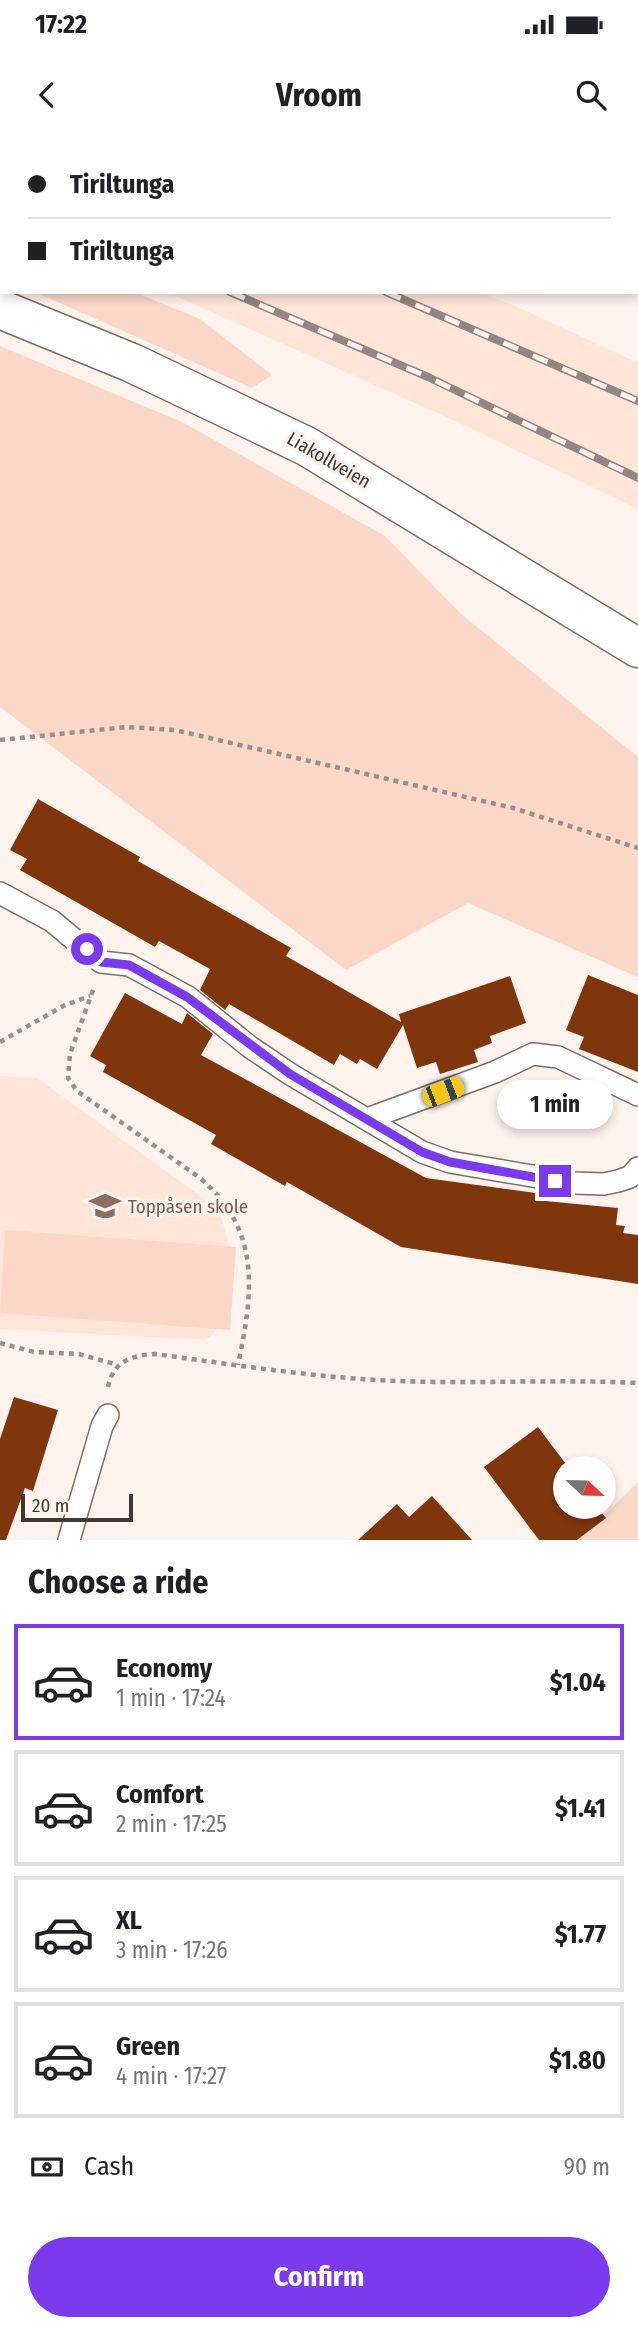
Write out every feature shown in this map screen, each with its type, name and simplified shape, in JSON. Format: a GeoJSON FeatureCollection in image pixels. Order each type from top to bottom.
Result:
{"type":"FeatureCollection","features":[{"type":"Feature","properties":{"kind":"street","name":"Liakollveien"},"geometry":{"type":"LineString","coordinates":[[0,309],[143,368],[306,446],[638,648]]}},
{"type":"Feature","properties":{"kind":"lane"},"geometry":{"type":"LineString","coordinates":[[0,893],[52,921],[101,962],[129,965],[187,997],[290,1074],[368,1119],[400,1141],[450,1162],[536,1178],[604,1184],[629,1177],[638,1168]]}},
{"type":"Feature","properties":{"kind":"lane"},"geometry":{"type":"LineString","coordinates":[[368,1119],[482,1077],[533,1054],[558,1056],[638,1095]]}},
{"type":"Feature","properties":{"kind":"lane"},"geometry":{"type":"LineString","coordinates":[[69,1540],[102,1426],[108,1415]]}},
{"type":"Feature","properties":{"kind":"path"},"geometry":{"type":"LineString","coordinates":[[0,740],[127,727],[175,730],[513,808],[638,848]]}},
{"type":"Feature","properties":{"kind":"path"},"geometry":{"type":"LineString","coordinates":[[101,962],[71,1054],[68,1077],[77,1091],[200,1178],[219,1194],[233,1214],[241,1231],[249,1267],[249,1302],[238,1365]]}},
{"type":"Feature","properties":{"kind":"path"},"geometry":{"type":"LineString","coordinates":[[0,1042],[63,1006],[91,996]]}},
{"type":"Feature","properties":{"kind":"path"},"geometry":{"type":"LineString","coordinates":[[0,1343],[34,1352],[79,1354],[118,1365]]}},
{"type":"Feature","properties":{"kind":"path"},"geometry":{"type":"LineString","coordinates":[[108,1415],[107,1391],[110,1376],[118,1365],[131,1357],[155,1354],[314,1376],[400,1381],[531,1379],[638,1383]]}},
{"type":"Feature","properties":{"kind":"shaded area"},"geometry":{"type":"Polygon","coordinates":[[[40,294],[139,294],[200,319],[272,375],[252,388],[40,294]]]}},
{"type":"Feature","properties":{"kind":"shaded area"},"geometry":{"type":"Polygon","coordinates":[[[171,294],[486,294],[531,313],[638,363],[638,509],[453,420],[171,294]]]}},
{"type":"Feature","properties":{"kind":"shaded area"},"geometry":{"type":"Polygon","coordinates":[[[0,346],[182,422],[385,536],[461,614],[638,757],[638,977],[468,903],[346,970],[0,707],[0,346]]]}},
{"type":"Feature","properties":{"kind":"shaded area","name":"Toppåsen skole"},"geometry":{"type":"Polygon","coordinates":[[[0,1076],[37,1078],[199,1195],[221,1217],[232,1256],[219,1327],[211,1336],[204,1340],[0,1329],[0,1076]]]}},
{"type":"Feature","properties":{"kind":"shaded area"},"geometry":{"type":"Polygon","coordinates":[[[5,1230],[236,1247],[230,1330],[0,1313],[5,1230]]]}},
{"type":"Feature","properties":{"kind":"shaded area"},"geometry":{"type":"Polygon","coordinates":[[[638,1482],[638,1540],[579,1540],[600,1519],[616,1519],[616,1504],[638,1482]]]}},
{"type":"Feature","properties":{"kind":"building"},"geometry":{"type":"Polygon","coordinates":[[[38,799],[140,857],[138,861],[291,948],[286,956],[401,1022],[399,1014],[510,976],[526,1023],[490,1036],[492,1043],[474,1050],[478,1062],[440,1074],[436,1062],[417,1068],[403,1025],[377,1069],[360,1059],[357,1064],[340,1054],[334,1065],[229,1004],[225,1010],[200,990],[210,969],[159,941],[155,947],[20,870],[27,859],[10,850],[38,799]]]}},
{"type":"Feature","properties":{"kind":"building"},"geometry":{"type":"Polygon","coordinates":[[[588,975],[638,995],[638,1072],[579,1049],[584,1037],[566,1030],[588,975]]]}},
{"type":"Feature","properties":{"kind":"building"},"geometry":{"type":"Polygon","coordinates":[[[125,993],[182,1024],[187,1013],[213,1034],[201,1055],[426,1178],[536,1193],[535,1200],[618,1208],[616,1225],[625,1226],[623,1233],[638,1235],[638,1284],[401,1247],[287,1182],[285,1186],[211,1144],[216,1135],[103,1072],[106,1065],[90,1056],[125,993]]]}},
{"type":"Feature","properties":{"kind":"building"},"geometry":{"type":"Polygon","coordinates":[[[14,1397],[58,1410],[33,1491],[25,1488],[6,1540],[0,1540],[0,1439],[14,1397]]]}},
{"type":"Feature","properties":{"kind":"building"},"geometry":{"type":"Polygon","coordinates":[[[538,1427],[560,1456],[553,1456],[553,1519],[605,1519],[577,1540],[539,1540],[484,1467],[538,1427]]]}},
{"type":"Feature","properties":{"kind":"building"},"geometry":{"type":"Polygon","coordinates":[[[432,1496],[472,1540],[358,1540],[397,1504],[409,1517],[432,1496]]]}},
{"type":"Feature","properties":{"kind":"railway"},"geometry":{"type":"LineString","coordinates":[[235,294],[428,377],[638,478]]}},
{"type":"Feature","properties":{"kind":"railway"},"geometry":{"type":"LineString","coordinates":[[391,294],[638,401]]}},
{"type":"Feature","properties":{"kind":"place","name":"Toppåsen skole"},"geometry":{"type":"Point","coordinates":[105,1206]}},
{"type":"Feature","properties":{"kind":"route"},"geometry":{"type":"LineString","coordinates":[[87,949],[101,962],[129,965],[187,997],[250,1047],[290,1074],[422,1152],[450,1162],[555,1181]]}}]}
